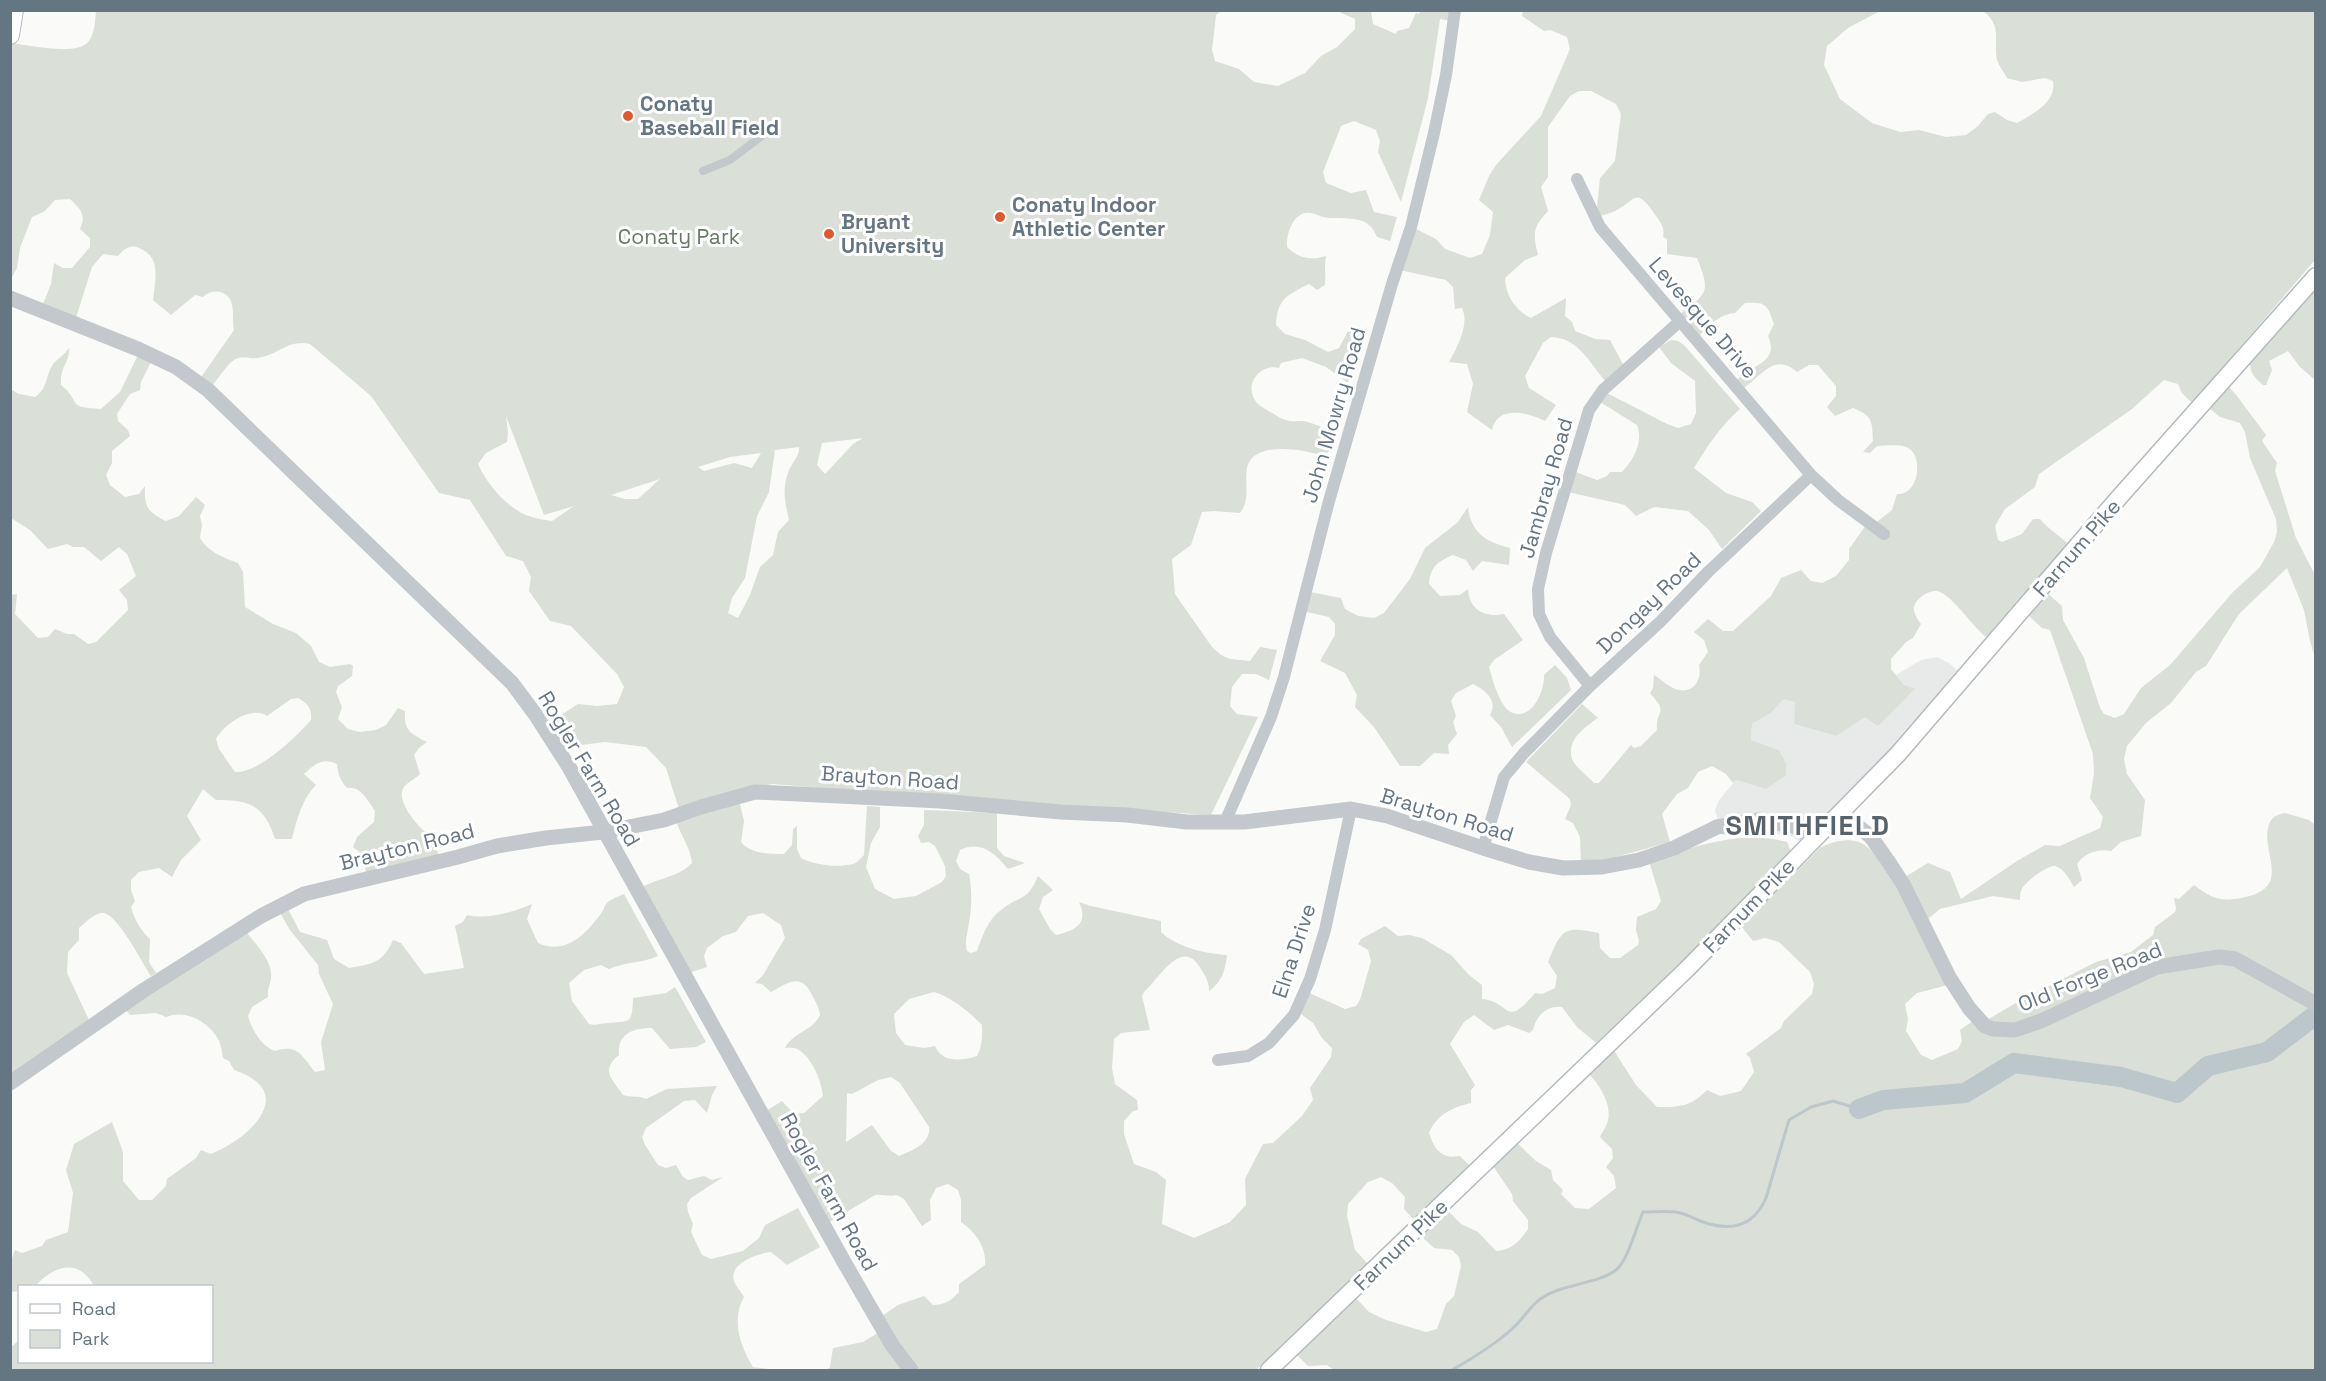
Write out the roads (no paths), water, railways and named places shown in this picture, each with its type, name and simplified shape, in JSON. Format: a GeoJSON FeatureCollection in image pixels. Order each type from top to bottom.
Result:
{"type":"FeatureCollection","features":[{"type":"Feature","properties":{"kind":"main road"},"geometry":{"type":"LineString","coordinates":[[10,35],[14,10]]}},
{"type":"Feature","properties":{"kind":"main road","name":"Farnum Pike"},"geometry":{"type":"LineString","coordinates":[[1269,1371],[1673,983],[1898,754],[2115,502],[2316,276]]}},
{"type":"Feature","properties":{"kind":"street","name":"John Mowry Road"},"geometry":{"type":"LineString","coordinates":[[1225,822],[1272,717],[1284,677],[1329,501],[1388,295],[1410,230],[1434,136],[1446,75],[1455,10]]}},
{"type":"Feature","properties":{"kind":"street"},"geometry":{"type":"LineString","coordinates":[[703,171],[730,160],[771,129]]}},
{"type":"Feature","properties":{"kind":"street","name":"Levesque Drive"},"geometry":{"type":"LineString","coordinates":[[1577,179],[1600,227],[1679,322],[1770,424],[1811,475]]}},
{"type":"Feature","properties":{"kind":"street","name":"Rogler Farm Road"},"geometry":{"type":"LineString","coordinates":[[10,298],[138,349],[176,367],[208,390],[512,683],[569,767],[844,1263],[892,1345],[911,1371]]}},
{"type":"Feature","properties":{"kind":"street","name":"Jambray Road"},"geometry":{"type":"LineString","coordinates":[[1590,686],[1550,637],[1539,614],[1538,589],[1546,553],[1589,410],[1603,390],[1679,322]]}},
{"type":"Feature","properties":{"kind":"street"},"geometry":{"type":"LineString","coordinates":[[1811,475],[1838,500],[1884,534]]}},
{"type":"Feature","properties":{"kind":"street","name":"Dongay Road"},"geometry":{"type":"LineString","coordinates":[[1482,848],[1504,777],[1524,753],[1590,686],[1660,622],[1708,572],[1811,475]]}},
{"type":"Feature","properties":{"kind":"street","name":"Brayton Road"},"geometry":{"type":"LineString","coordinates":[[10,1083],[144,990],[261,916],[304,894],[497,846],[603,832],[663,820],[755,792],[940,801],[1187,822],[1270,820],[1351,809],[1387,816],[1529,862],[1563,868],[1592,868],[1639,860],[1674,848],[1718,827],[1758,820],[1794,826],[1814,838]]}},
{"type":"Feature","properties":{"kind":"street","name":"Elna Drive"},"geometry":{"type":"LineString","coordinates":[[1218,1059],[1248,1056],[1269,1043],[1294,1015],[1310,979],[1324,930],[1351,809]]}},
{"type":"Feature","properties":{"kind":"street","name":"Old Forge Road"},"geometry":{"type":"LineString","coordinates":[[1841,812],[1871,837],[1888,861],[1903,884],[1949,977],[1974,1015],[1985,1026],[1993,1029],[2015,1030],[2041,1021],[2157,968],[2219,957],[2235,958],[2316,1004]]}},
{"type":"Feature","properties":{"kind":"waterway"},"geometry":{"type":"LineString","coordinates":[[1859,1109],[1883,1100],[1965,1093],[2014,1063],[2121,1077],[2177,1093],[2208,1066],[2267,1052],[2313,1017]]}},
{"type":"Feature","properties":{"kind":"waterway"},"geometry":{"type":"LineString","coordinates":[[1452,1370],[1499,1340],[1534,1305],[1550,1293],[1600,1278],[1616,1270],[1628,1251],[1643,1212],[1679,1213],[1703,1222],[1723,1226],[1733,1226],[1748,1221],[1755,1215],[1766,1198],[1789,1120],[1811,1107],[1833,1101],[1859,1109]]}},
{"type":"Feature","properties":{"kind":"place","name":"Conaty Baseball Field"},"geometry":{"type":"Point","coordinates":[628,116]}},
{"type":"Feature","properties":{"kind":"place","name":"Conaty Indoor Athletic Center"},"geometry":{"type":"Point","coordinates":[1000,217]}},
{"type":"Feature","properties":{"kind":"place","name":"Bryant University"},"geometry":{"type":"Point","coordinates":[829,234]}},
{"type":"Feature","properties":{"kind":"district","name":"SMITHFIELD"},"geometry":{"type":"Point","coordinates":[1808,826]}},
{"type":"Feature","properties":{"kind":"park label","name":"Conaty Park"},"geometry":{"type":"Point","coordinates":[679,237]}}]}
